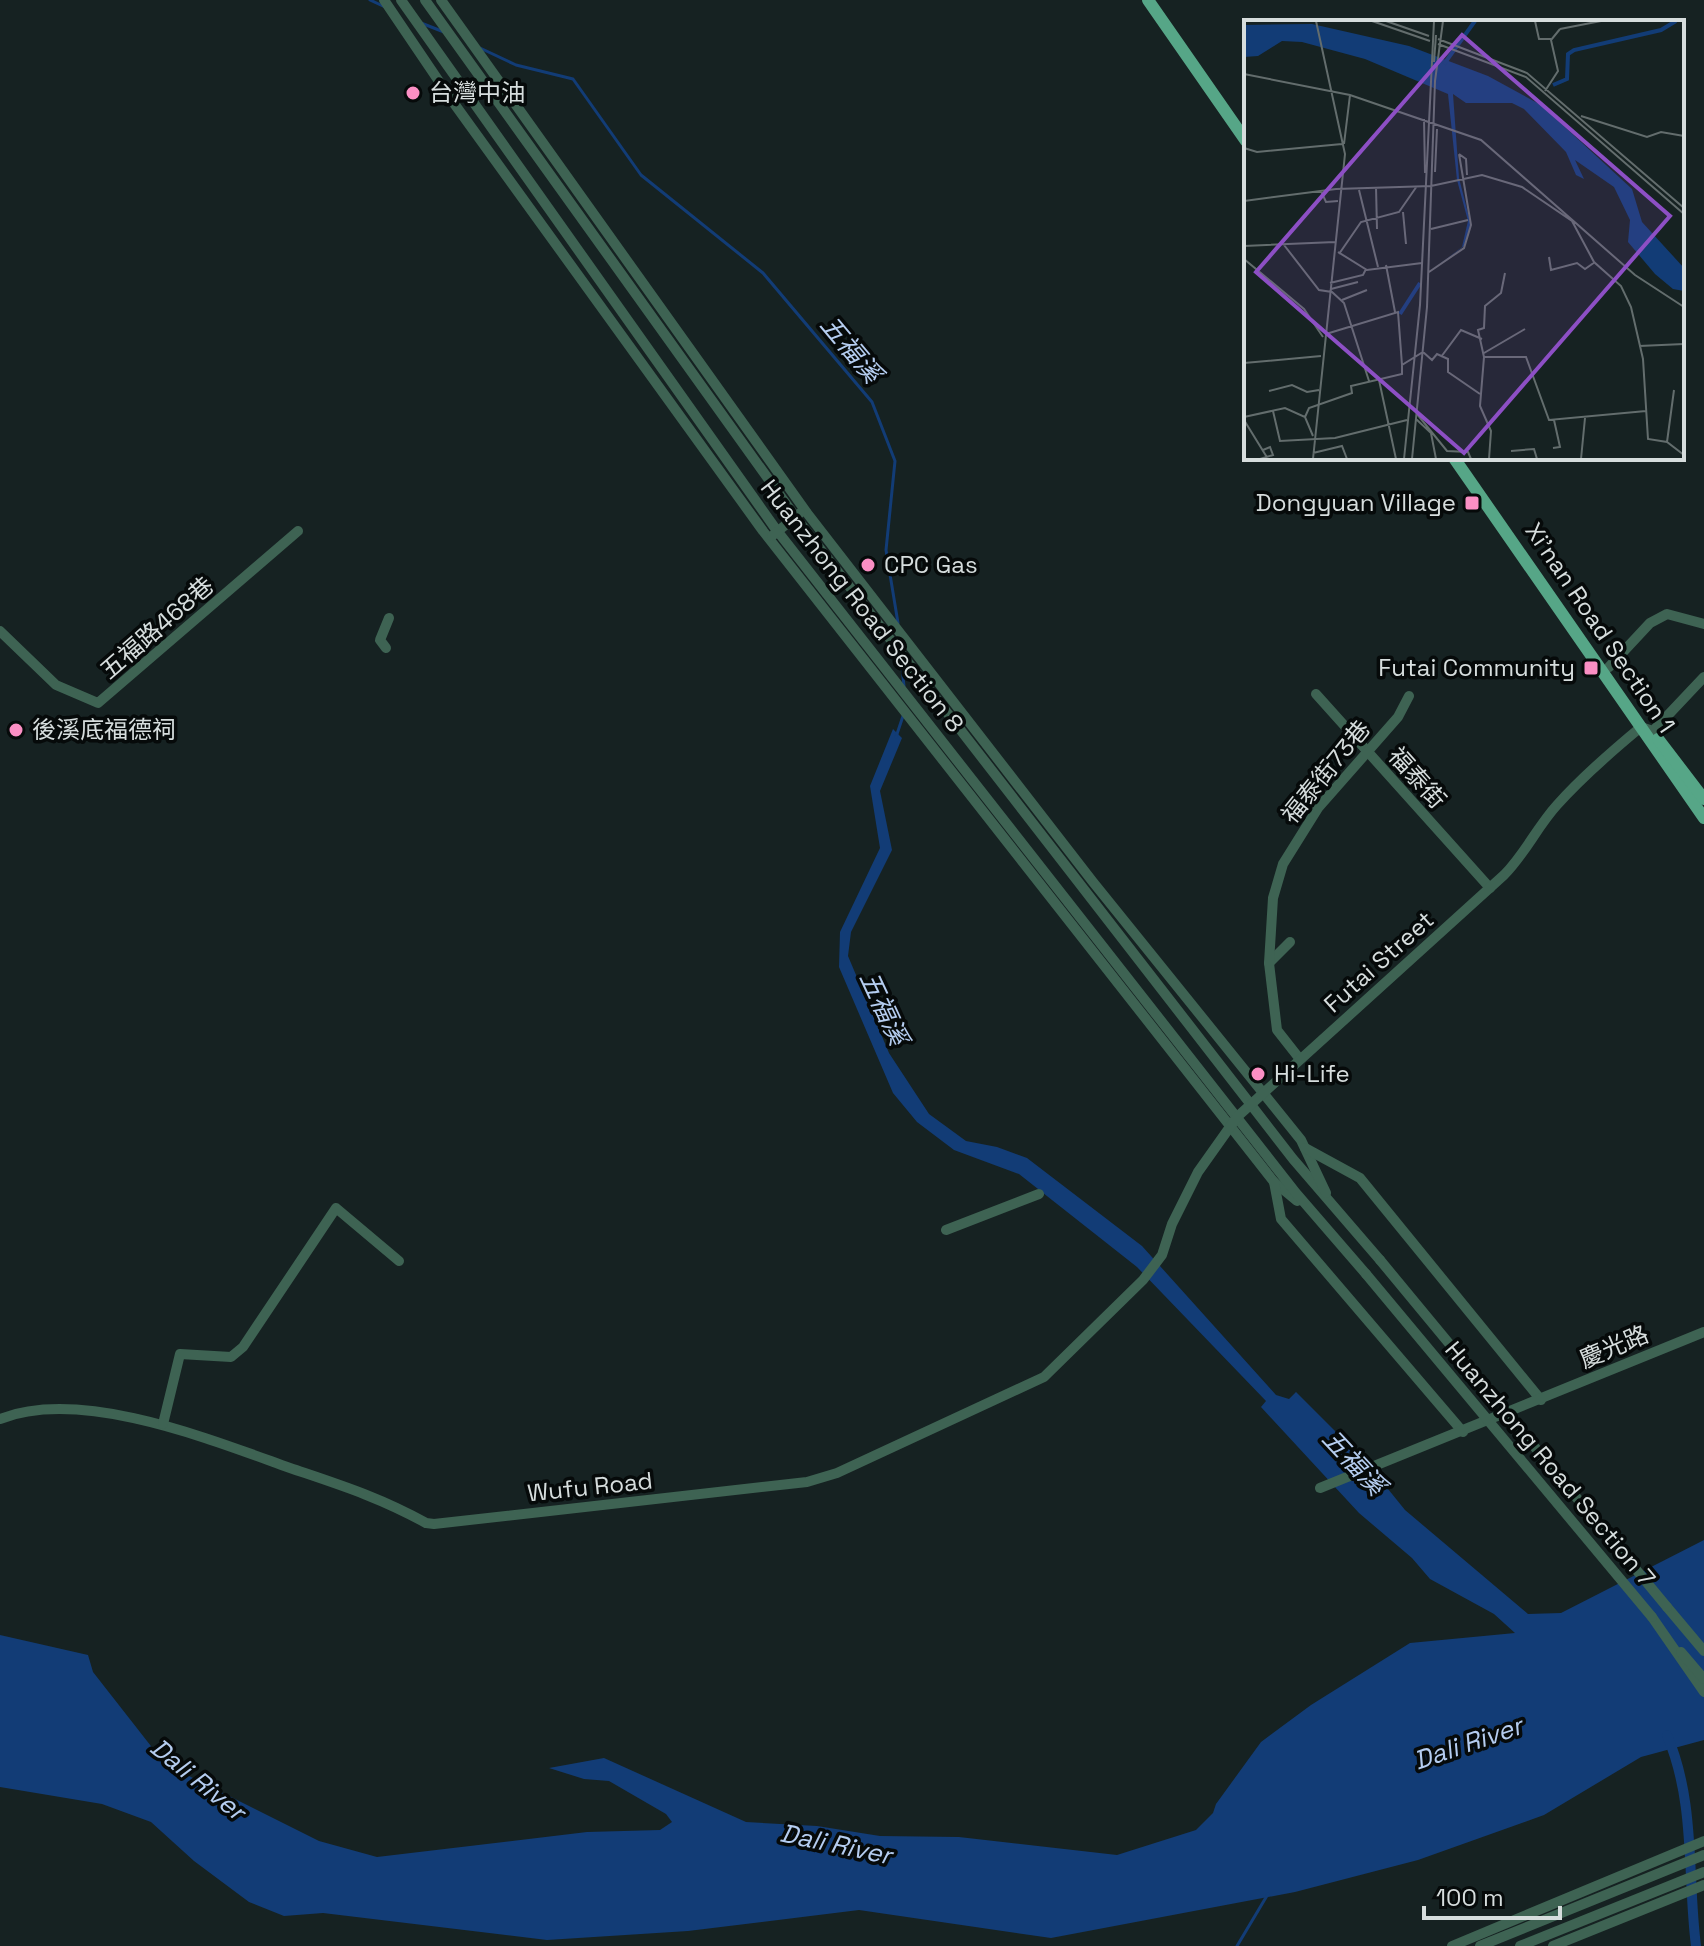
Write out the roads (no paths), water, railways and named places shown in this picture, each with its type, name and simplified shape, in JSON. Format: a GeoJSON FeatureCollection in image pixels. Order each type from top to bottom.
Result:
{"type":"FeatureCollection","features":[{"type":"Feature","properties":{"kind":"main road"},"geometry":{"type":"LineString","coordinates":[[1148,0],[1244,138]]}},
{"type":"Feature","properties":{"kind":"main road","name":"Xi'nan Road Section 1"},"geometry":{"type":"LineString","coordinates":[[1456,460],[1610,672],[1704,818]]}},
{"type":"Feature","properties":{"kind":"main road","name":"Xi'nan Road Section 1"},"geometry":{"type":"LineString","coordinates":[[1647,729],[1704,799]]}},
{"type":"Feature","properties":{"kind":"street","name":"Huanzhong Road Section 8"},"geometry":{"type":"LineString","coordinates":[[384,0],[879,680],[920,724],[1234,1121],[1366,1274]]}},
{"type":"Feature","properties":{"kind":"street","name":"Huanzhong Road Section 8"},"geometry":{"type":"LineString","coordinates":[[401,0],[773,535],[884,668],[920,724]]}},
{"type":"Feature","properties":{"kind":"street","name":"Huanzhong Road Section 8"},"geometry":{"type":"LineString","coordinates":[[425,0],[513,127],[800,513],[878,605],[1305,1148],[1332,1206]]}},
{"type":"Feature","properties":{"kind":"street","name":"Huanzhong Road Section 8"},"geometry":{"type":"LineString","coordinates":[[441,0],[900,653],[1332,1206],[1380,1260]]}},
{"type":"Feature","properties":{"kind":"street"},"geometry":{"type":"LineString","coordinates":[[773,535],[800,513]]}},
{"type":"Feature","properties":{"kind":"street","name":"五福路468巷"},"geometry":{"type":"LineString","coordinates":[[0,631],[56,685],[98,703],[298,531]]}},
{"type":"Feature","properties":{"kind":"street"},"geometry":{"type":"LineString","coordinates":[[1610,672],[1650,623],[1667,614],[1704,624]]}},
{"type":"Feature","properties":{"kind":"street"},"geometry":{"type":"LineString","coordinates":[[386,648],[380,640],[389,618]]}},
{"type":"Feature","properties":{"kind":"street","name":"Futai Street"},"geometry":{"type":"LineString","coordinates":[[1162,1255],[1172,1224],[1198,1172],[1234,1121],[1261,1092],[1383,988],[1519,860],[1557,804],[1704,677]]}},
{"type":"Feature","properties":{"kind":"street","name":"福泰街"},"geometry":{"type":"LineString","coordinates":[[1316,694],[1490,888]]}},
{"type":"Feature","properties":{"kind":"street","name":"福泰街73巷"},"geometry":{"type":"LineString","coordinates":[[1299,1058],[1277,1030],[1269,963],[1273,898],[1283,864],[1318,808],[1398,717],[1409,696]]}},
{"type":"Feature","properties":{"kind":"street"},"geometry":{"type":"LineString","coordinates":[[1269,963],[1290,942]]}},
{"type":"Feature","properties":{"kind":"street","name":"Huanzhong Road Section 8"},"geometry":{"type":"LineString","coordinates":[[1234,1121],[1274,1182],[1317,1218]]}},
{"type":"Feature","properties":{"kind":"street","name":"Huanzhong Road Section 8"},"geometry":{"type":"LineString","coordinates":[[1305,1148],[1360,1178],[1541,1400]]}},
{"type":"Feature","properties":{"kind":"street","name":"Huanzhong Road Section 8"},"geometry":{"type":"LineString","coordinates":[[1274,1182],[1281,1219],[1463,1432]]}},
{"type":"Feature","properties":{"kind":"street"},"geometry":{"type":"LineString","coordinates":[[946,1230],[1039,1194]]}},
{"type":"Feature","properties":{"kind":"street"},"geometry":{"type":"LineString","coordinates":[[163,1424],[180,1354],[231,1357],[243,1347],[336,1208],[399,1261]]}},
{"type":"Feature","properties":{"kind":"street","name":"Wufu Road"},"geometry":{"type":"LineString","coordinates":[[0,1419],[36,1410],[163,1424],[202,1434],[383,1499],[426,1523],[807,1482],[837,1473],[1044,1377],[1143,1280],[1162,1255]]}},
{"type":"Feature","properties":{"kind":"street","name":"Huanzhong Road Section 7"},"geometry":{"type":"LineString","coordinates":[[1380,1260],[1704,1651]]}},
{"type":"Feature","properties":{"kind":"street","name":"Huanzhong Road Section 7"},"geometry":{"type":"LineString","coordinates":[[1366,1274],[1704,1679]]}},
{"type":"Feature","properties":{"kind":"street","name":"慶光路"},"geometry":{"type":"LineString","coordinates":[[1320,1488],[1704,1332]]}},
{"type":"Feature","properties":{"kind":"street"},"geometry":{"type":"LineString","coordinates":[[1667,1607],[1704,1642]]}},
{"type":"Feature","properties":{"kind":"street"},"geometry":{"type":"LineString","coordinates":[[1652,1617],[1704,1692]]}},
{"type":"Feature","properties":{"kind":"street"},"geometry":{"type":"LineString","coordinates":[[1452,1946],[1704,1841]]}},
{"type":"Feature","properties":{"kind":"street"},"geometry":{"type":"LineString","coordinates":[[1480,1946],[1704,1855]]}},
{"type":"Feature","properties":{"kind":"street"},"geometry":{"type":"LineString","coordinates":[[1520,1946],[1704,1872]]}},
{"type":"Feature","properties":{"kind":"street"},"geometry":{"type":"LineString","coordinates":[[1553,1946],[1704,1885]]}},
{"type":"Feature","properties":{"kind":"water","name":"Dali River"},"geometry":{"type":"Polygon","coordinates":[[[893,729],[902,738],[880,791],[892,850],[851,932],[848,956],[889,1053],[929,1114],[966,1141],[997,1147],[1027,1158],[1142,1246],[1276,1395],[1289,1399],[1296,1392],[1367,1463],[1405,1510],[1528,1614],[1561,1613],[1704,1540],[1704,1740],[1641,1757],[1544,1815],[1418,1860],[1295,1892],[1051,1938],[859,1910],[688,1931],[547,1940],[323,1913],[284,1916],[249,1902],[194,1861],[151,1822],[102,1804],[0,1787],[0,1635],[88,1655],[93,1672],[165,1764],[319,1841],[377,1857],[587,1832],[660,1830],[672,1822],[666,1814],[609,1781],[584,1779],[549,1768],[604,1758],[746,1822],[817,1826],[880,1836],[959,1837],[1117,1855],[1196,1830],[1213,1813],[1216,1804],[1261,1742],[1311,1705],[1410,1643],[1515,1633],[1494,1614],[1430,1579],[1412,1558],[1359,1513],[1261,1407],[1266,1401],[1137,1267],[1019,1174],[954,1150],[917,1122],[893,1093],[839,967],[840,932],[880,848],[870,786],[893,729]]]}},
{"type":"Feature","properties":{"kind":"waterway","name":"五福溪"},"geometry":{"type":"LineString","coordinates":[[370,0],[385,7]]}},
{"type":"Feature","properties":{"kind":"waterway","name":"五福溪"},"geometry":{"type":"LineString","coordinates":[[421,23],[444,32]]}},
{"type":"Feature","properties":{"kind":"waterway","name":"五福溪"},"geometry":{"type":"LineString","coordinates":[[480,48],[516,65],[573,79],[641,175],[763,273],[872,402],[895,461],[886,550],[898,623]]}},
{"type":"Feature","properties":{"kind":"waterway","name":"五福溪"},"geometry":{"type":"LineString","coordinates":[[901,658],[904,686]]}},
{"type":"Feature","properties":{"kind":"waterway","name":"五福溪"},"geometry":{"type":"LineString","coordinates":[[896,737],[904,713]]}},
{"type":"Feature","properties":{"kind":"waterway"},"geometry":{"type":"LineString","coordinates":[[1667,1735],[1687,1813],[1696,1946]]}},
{"type":"Feature","properties":{"kind":"waterway"},"geometry":{"type":"LineString","coordinates":[[1237,1946],[1268,1894]]}},
{"type":"Feature","properties":{"kind":"place","name":"台灣中油"},"geometry":{"type":"Point","coordinates":[413,93]}},
{"type":"Feature","properties":{"kind":"place","name":"Dongyuan Village"},"geometry":{"type":"Point","coordinates":[1472,503]}},
{"type":"Feature","properties":{"kind":"place","name":"CPC Gas"},"geometry":{"type":"Point","coordinates":[868,565]}},
{"type":"Feature","properties":{"kind":"place","name":"Futai Community"},"geometry":{"type":"Point","coordinates":[1591,668]}},
{"type":"Feature","properties":{"kind":"place","name":"後溪底福德祠"},"geometry":{"type":"Point","coordinates":[16,730]}},
{"type":"Feature","properties":{"kind":"place","name":"Hi-Life"},"geometry":{"type":"Point","coordinates":[1258,1074]}}]}
